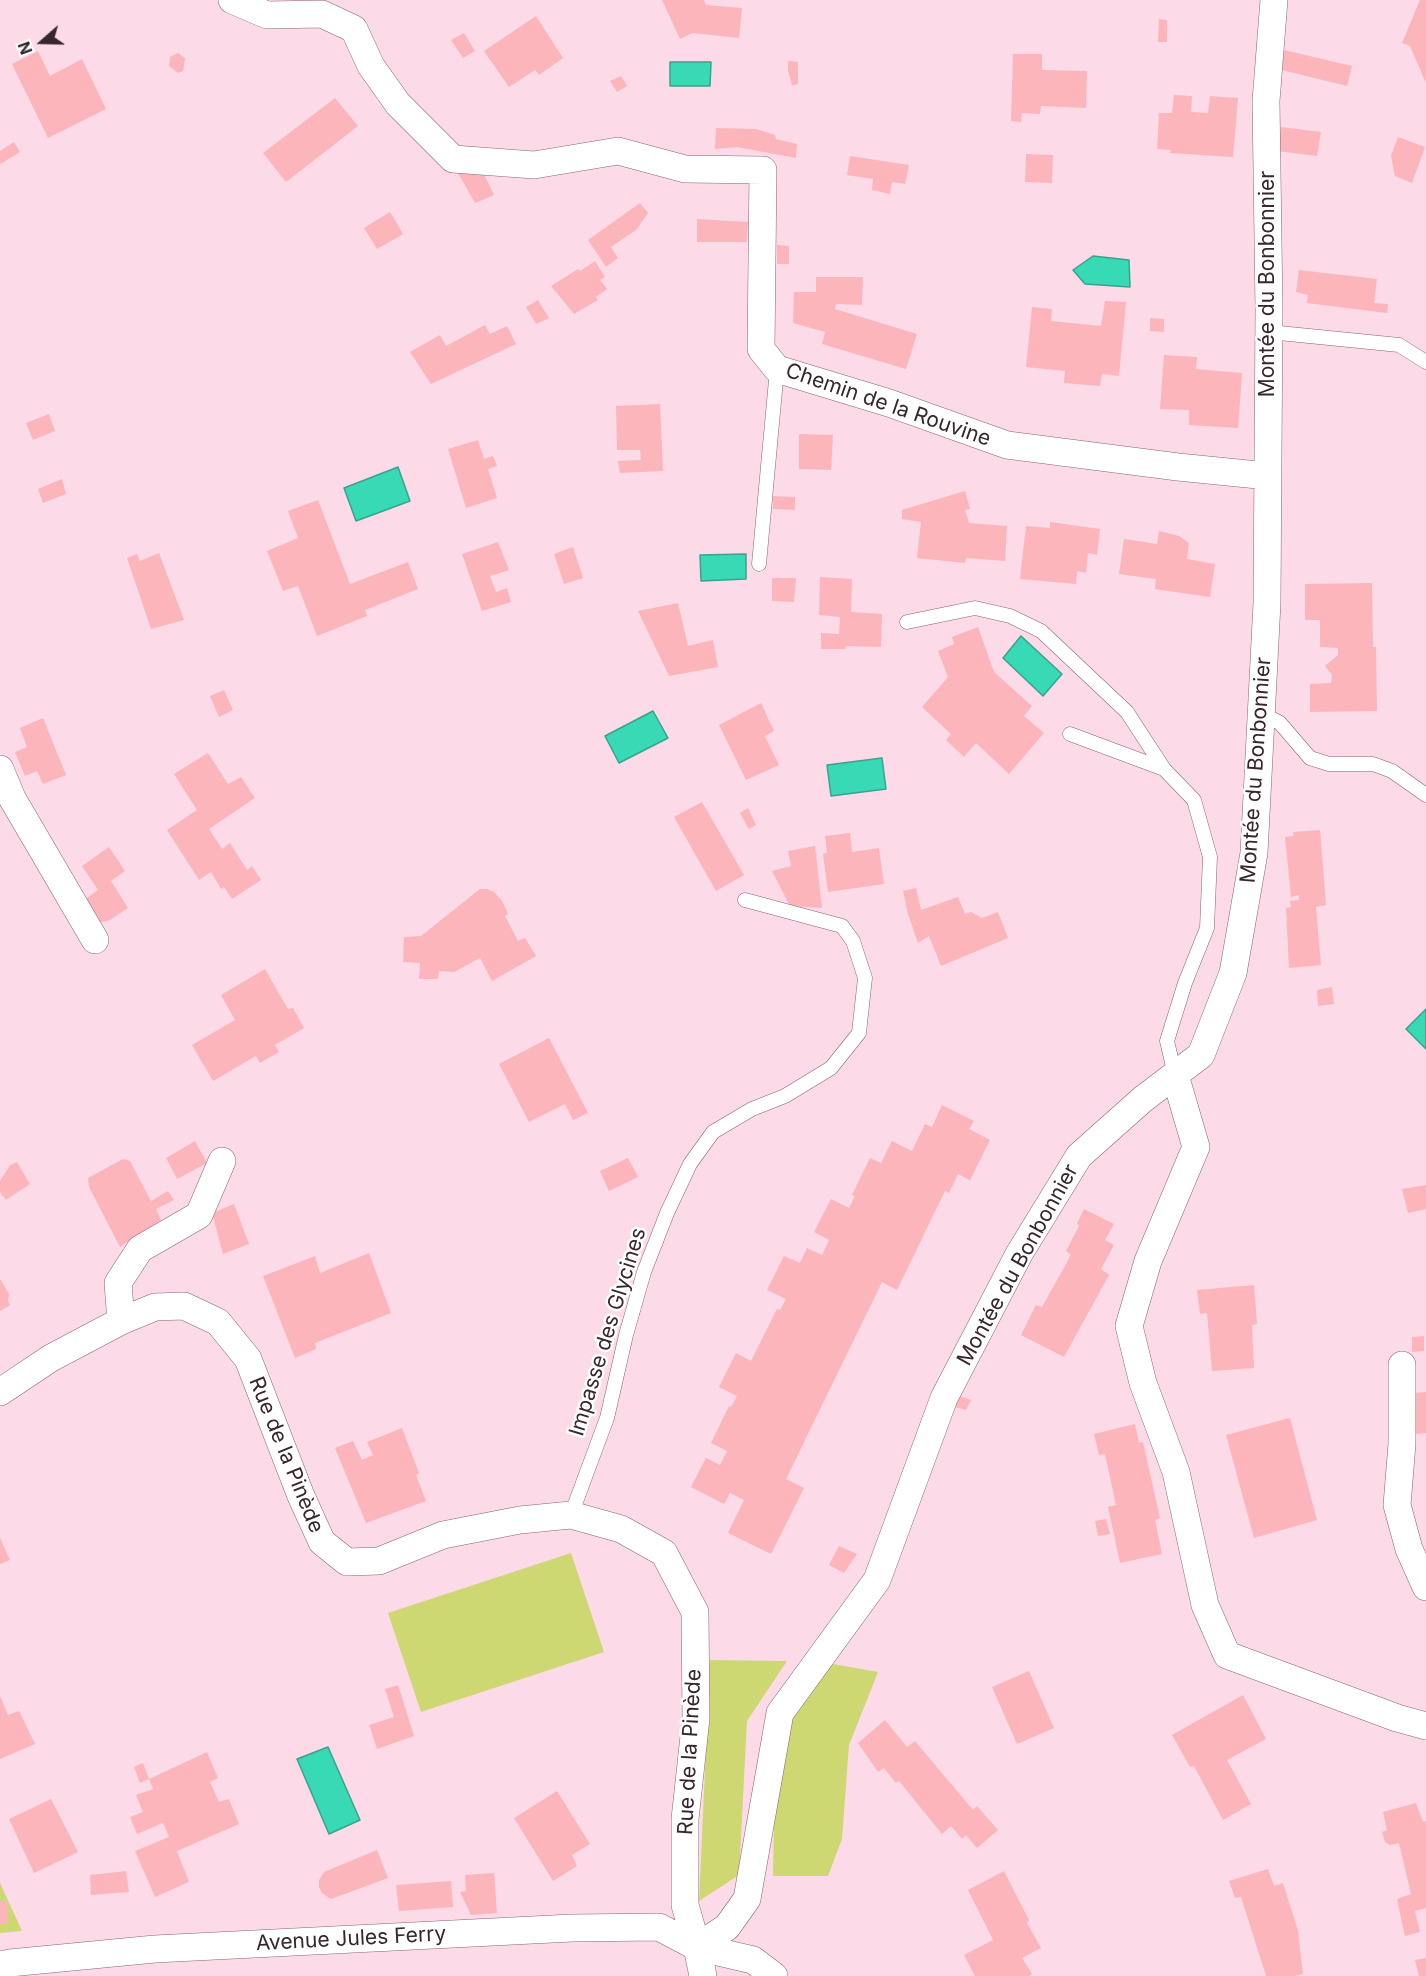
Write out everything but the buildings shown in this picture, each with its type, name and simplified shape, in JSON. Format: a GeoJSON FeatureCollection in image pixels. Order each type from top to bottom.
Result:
{"type":"FeatureCollection","features":[{"type":"Feature","properties":{"kind":"street","name":"Chemin de la Rouvine"},"geometry":{"type":"LineString","coordinates":[[232,0],[267,15],[322,14],[354,29],[371,66],[398,104],[453,159],[534,165],[618,151],[685,169],[763,170],[761,349],[777,369],[889,403],[1007,445],[1268,476]]}},
{"type":"Feature","properties":{"kind":"street","name":"Montée du Bonbonnier"},"geometry":{"type":"LineString","coordinates":[[697,1947],[727,1927],[747,1899],[780,1713],[877,1580],[944,1398],[1019,1254],[1079,1156],[1143,1099],[1201,1055],[1233,973],[1254,853],[1266,603],[1269,332],[1266,101],[1274,0]]}},
{"type":"Feature","properties":{"kind":"street"},"geometry":{"type":"LineString","coordinates":[[0,769],[12,798],[95,940]]}},
{"type":"Feature","properties":{"kind":"street"},"geometry":{"type":"LineString","coordinates":[[1175,1075],[1196,1147],[1148,1261],[1129,1326],[1143,1383],[1176,1472],[1204,1605],[1227,1655],[1397,1718],[1426,1726]]}},
{"type":"Feature","properties":{"kind":"street"},"geometry":{"type":"LineString","coordinates":[[121,1321],[118,1282],[140,1249],[199,1215],[222,1161]]}},
{"type":"Feature","properties":{"kind":"street","name":"Rue de la Pinède"},"geometry":{"type":"LineString","coordinates":[[0,1392],[51,1358],[121,1321],[155,1307],[184,1306],[218,1322],[248,1359],[301,1497],[322,1542],[346,1562],[379,1562],[443,1535],[520,1520],[570,1515],[621,1529],[664,1553],[695,1612],[696,1718],[685,1819],[685,1883],[686,1905],[703,1976]]}},
{"type":"Feature","properties":{"kind":"street"},"geometry":{"type":"LineString","coordinates":[[1402,1365],[1402,1444],[1397,1505],[1408,1549],[1426,1587]]}},
{"type":"Feature","properties":{"kind":"street","name":"Avenue Jules Ferry"},"geometry":{"type":"LineString","coordinates":[[0,1965],[156,1949],[572,1928],[659,1927],[697,1947]]}},
{"type":"Feature","properties":{"kind":"street"},"geometry":{"type":"LineString","coordinates":[[697,1947],[722,1976]]}},
{"type":"Feature","properties":{"kind":"street"},"geometry":{"type":"LineString","coordinates":[[697,1947],[753,1960],[774,1976]]}},
{"type":"Feature","properties":{"kind":"lane"},"geometry":{"type":"LineString","coordinates":[[1269,332],[1399,345],[1426,362]]}},
{"type":"Feature","properties":{"kind":"lane"},"geometry":{"type":"LineString","coordinates":[[759,564],[777,369]]}},
{"type":"Feature","properties":{"kind":"lane"},"geometry":{"type":"LineString","coordinates":[[907,622],[975,608],[1010,616],[1041,631],[1127,712],[1164,769],[1194,800],[1210,857],[1207,928],[1185,983],[1167,1041],[1175,1075]]}},
{"type":"Feature","properties":{"kind":"lane"},"geometry":{"type":"LineString","coordinates":[[1261,713],[1280,723],[1310,758],[1329,764],[1373,764],[1392,771],[1426,795]]}},
{"type":"Feature","properties":{"kind":"lane"},"geometry":{"type":"LineString","coordinates":[[1070,734],[1164,769]]}},
{"type":"Feature","properties":{"kind":"lane","name":"Impasse des Glycines"},"geometry":{"type":"LineString","coordinates":[[570,1515],[607,1418],[626,1335],[644,1272],[667,1213],[690,1164],[712,1132],[752,1109],[785,1096],[831,1068],[859,1033],[865,978],[853,941],[842,926],[745,900]]}},
{"type":"Feature","properties":{"kind":"shaded area"},"geometry":{"type":"Polygon","coordinates":[[[670,62],[711,62],[710,86],[670,86],[670,62]]]}},
{"type":"Feature","properties":{"kind":"shaded area"},"geometry":{"type":"Polygon","coordinates":[[[1093,256],[1129,260],[1130,287],[1085,284],[1073,270],[1093,256]]]}},
{"type":"Feature","properties":{"kind":"shaded area"},"geometry":{"type":"Polygon","coordinates":[[[398,467],[410,501],[356,521],[344,488],[398,467]]]}},
{"type":"Feature","properties":{"kind":"shaded area"},"geometry":{"type":"Polygon","coordinates":[[[746,554],[746,579],[701,581],[700,555],[746,554]]]}},
{"type":"Feature","properties":{"kind":"shaded area"},"geometry":{"type":"Polygon","coordinates":[[[1021,636],[1062,674],[1043,696],[1003,658],[1021,636]]]}},
{"type":"Feature","properties":{"kind":"shaded area"},"geometry":{"type":"Polygon","coordinates":[[[653,711],[668,738],[619,763],[605,736],[653,711]]]}},
{"type":"Feature","properties":{"kind":"shaded area"},"geometry":{"type":"Polygon","coordinates":[[[882,758],[886,789],[831,796],[827,765],[882,758]]]}},
{"type":"Feature","properties":{"kind":"shaded area"},"geometry":{"type":"Polygon","coordinates":[[[1426,1009],[1426,1049],[1406,1029],[1426,1009]]]}},
{"type":"Feature","properties":{"kind":"shaded area"},"geometry":{"type":"Polygon","coordinates":[[[571,1553],[604,1652],[421,1712],[388,1613],[571,1553]]]}},
{"type":"Feature","properties":{"kind":"shaded area"},"geometry":{"type":"Polygon","coordinates":[[[710,1660],[787,1661],[747,1721],[739,1875],[699,1901],[710,1660]]]}},
{"type":"Feature","properties":{"kind":"shaded area"},"geometry":{"type":"Polygon","coordinates":[[[822,1662],[878,1672],[849,1745],[842,1839],[828,1876],[773,1876],[774,1813],[788,1724],[822,1662]]]}},
{"type":"Feature","properties":{"kind":"shaded area"},"geometry":{"type":"Polygon","coordinates":[[[328,1747],[360,1820],[329,1834],[297,1759],[328,1747]]]}},
{"type":"Feature","properties":{"kind":"shaded area"},"geometry":{"type":"Polygon","coordinates":[[[0,1883],[22,1931],[0,1933],[0,1883]]]}}]}
